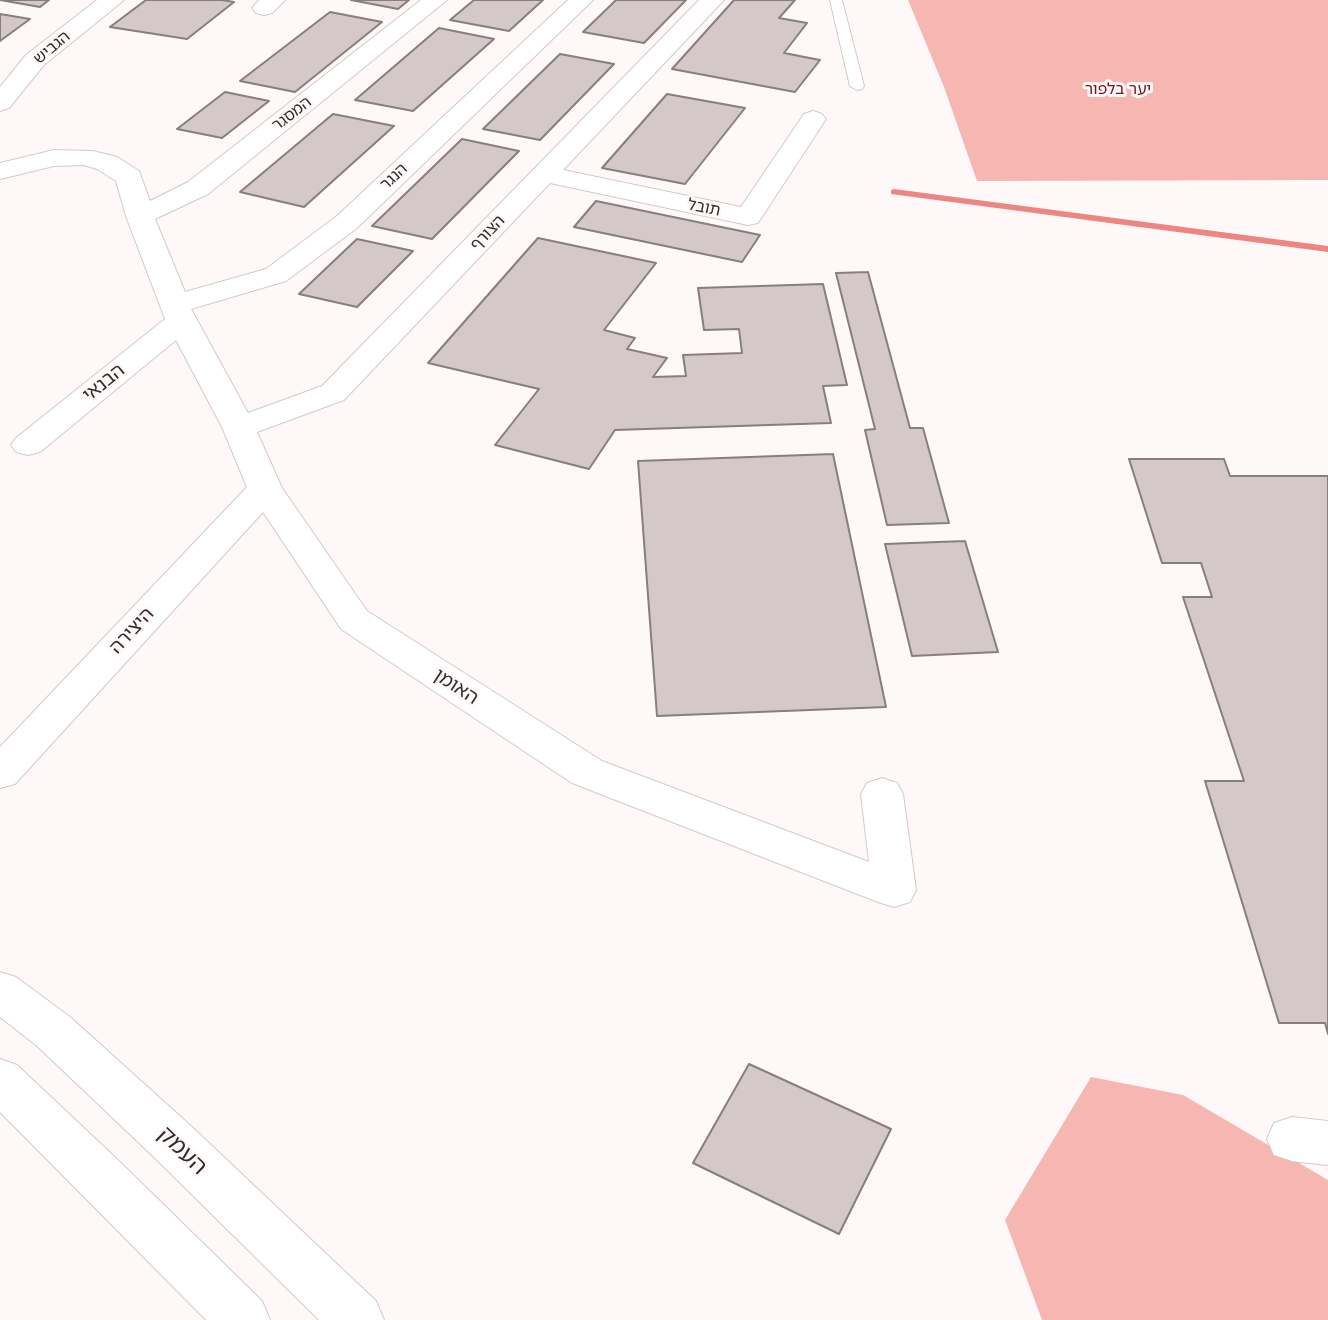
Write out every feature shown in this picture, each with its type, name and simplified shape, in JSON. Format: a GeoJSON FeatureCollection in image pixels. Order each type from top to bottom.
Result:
{"type":"FeatureCollection","features":[{"type":"Feature","properties":{"kind":"street","name":"הגביש"},"geometry":{"type":"LineString","coordinates":[[0,103],[35,60],[112,0]]}},
{"type":"Feature","properties":{"kind":"street","name":"המסגר"},"geometry":{"type":"LineString","coordinates":[[140,216],[198,188],[435,0]]}},
{"type":"Feature","properties":{"kind":"street","name":"הנגר"},"geometry":{"type":"LineString","coordinates":[[179,312],[276,275],[347,222],[581,0]]}},
{"type":"Feature","properties":{"kind":"street","name":"הצורף"},"geometry":{"type":"LineString","coordinates":[[239,427],[333,393],[712,0]]}},
{"type":"Feature","properties":{"kind":"street","name":"תובל"},"geometry":{"type":"LineString","coordinates":[[545,174],[748,217],[813,119]]}},
{"type":"Feature","properties":{"kind":"street","name":"האומן"},"geometry":{"type":"LineString","coordinates":[[0,171],[54,158],[84,157],[107,163],[129,177],[140,216],[179,312],[239,427],[265,489],[354,620],[587,772],[894,890],[882,794]]}},
{"type":"Feature","properties":{"kind":"street"},"geometry":{"type":"LineString","coordinates":[[0,183],[60,174],[85,177],[109,185],[140,216]]}},
{"type":"Feature","properties":{"kind":"street","name":"הבנאי"},"geometry":{"type":"LineString","coordinates":[[27,445],[179,312]]}},
{"type":"Feature","properties":{"kind":"street","name":"היצירה"},"geometry":{"type":"LineString","coordinates":[[0,773],[265,489]]}},
{"type":"Feature","properties":{"kind":"street","name":"העמק"},"geometry":{"type":"LineString","coordinates":[[0,991],[63,1040],[357,1320]]}},
{"type":"Feature","properties":{"kind":"street"},"geometry":{"type":"LineString","coordinates":[[0,1080],[243,1320]]}},
{"type":"Feature","properties":{"kind":"lane"},"geometry":{"type":"LineString","coordinates":[[836,0],[857,86]]}},
{"type":"Feature","properties":{"kind":"green space","name":"יער בלפור"},"geometry":{"type":"Polygon","coordinates":[[[908,0],[1328,0],[1328,180],[977,181],[944,87],[908,0]]]}},
{"type":"Feature","properties":{"kind":"green space"},"geometry":{"type":"Polygon","coordinates":[[[1091,1077],[1183,1095],[1328,1180],[1328,1320],[1042,1320],[1005,1220],[1091,1077]]]}},
{"type":"Feature","properties":{"kind":"building"},"geometry":{"type":"Polygon","coordinates":[[[0,0],[49,0],[40,7],[0,0]]]}},
{"type":"Feature","properties":{"kind":"building"},"geometry":{"type":"Polygon","coordinates":[[[146,0],[234,2],[187,39],[110,27],[146,0]]]}},
{"type":"Feature","properties":{"kind":"building"},"geometry":{"type":"Polygon","coordinates":[[[351,0],[409,0],[398,9],[351,0]]]}},
{"type":"Feature","properties":{"kind":"building"},"geometry":{"type":"Polygon","coordinates":[[[474,0],[543,0],[509,31],[450,20],[474,0]]]}},
{"type":"Feature","properties":{"kind":"building"},"geometry":{"type":"Polygon","coordinates":[[[616,0],[686,0],[644,43],[583,32],[616,0]]]}},
{"type":"Feature","properties":{"kind":"building"},"geometry":{"type":"Polygon","coordinates":[[[734,0],[795,0],[779,18],[807,23],[784,53],[820,60],[795,92],[672,69],[734,0]]]}},
{"type":"Feature","properties":{"kind":"building"},"geometry":{"type":"Polygon","coordinates":[[[330,12],[382,22],[295,92],[240,81],[330,12]]]}},
{"type":"Feature","properties":{"kind":"building"},"geometry":{"type":"Polygon","coordinates":[[[0,14],[30,19],[0,41],[0,14]]]}},
{"type":"Feature","properties":{"kind":"building"},"geometry":{"type":"Polygon","coordinates":[[[439,28],[494,39],[413,111],[355,100],[439,28]]]}},
{"type":"Feature","properties":{"kind":"building"},"geometry":{"type":"Polygon","coordinates":[[[560,54],[614,64],[540,140],[483,129],[560,54]]]}},
{"type":"Feature","properties":{"kind":"building"},"geometry":{"type":"Polygon","coordinates":[[[225,92],[269,101],[222,138],[177,129],[225,92]]]}},
{"type":"Feature","properties":{"kind":"building"},"geometry":{"type":"Polygon","coordinates":[[[667,94],[745,108],[685,184],[602,168],[667,94]]]}},
{"type":"Feature","properties":{"kind":"building"},"geometry":{"type":"Polygon","coordinates":[[[333,114],[394,126],[304,207],[240,192],[333,114]]]}},
{"type":"Feature","properties":{"kind":"building"},"geometry":{"type":"Polygon","coordinates":[[[462,139],[519,151],[432,239],[372,226],[462,139]]]}},
{"type":"Feature","properties":{"kind":"building"},"geometry":{"type":"Polygon","coordinates":[[[596,201],[760,235],[742,262],[574,227],[596,201]]]}},
{"type":"Feature","properties":{"kind":"building"},"geometry":{"type":"Polygon","coordinates":[[[538,238],[656,263],[604,330],[635,338],[627,349],[667,358],[653,377],[686,376],[683,355],[742,353],[739,329],[704,330],[698,288],[823,284],[847,385],[823,386],[831,423],[615,430],[589,469],[495,445],[539,389],[428,363],[538,238]]]}},
{"type":"Feature","properties":{"kind":"building"},"geometry":{"type":"Polygon","coordinates":[[[357,239],[413,251],[357,307],[299,294],[357,239]]]}},
{"type":"Feature","properties":{"kind":"building"},"geometry":{"type":"Polygon","coordinates":[[[868,272],[910,428],[923,428],[949,523],[887,525],[865,430],[875,429],[836,273],[868,272]]]}},
{"type":"Feature","properties":{"kind":"building"},"geometry":{"type":"Polygon","coordinates":[[[833,454],[886,707],[657,716],[638,461],[833,454]]]}},
{"type":"Feature","properties":{"kind":"building"},"geometry":{"type":"Polygon","coordinates":[[[1129,459],[1224,459],[1230,476],[1328,476],[1328,1034],[1325,1023],[1279,1023],[1205,781],[1244,781],[1183,597],[1212,597],[1201,563],[1162,563],[1129,459]]]}},
{"type":"Feature","properties":{"kind":"building"},"geometry":{"type":"Polygon","coordinates":[[[965,541],[998,652],[912,656],[885,544],[965,541]]]}},
{"type":"Feature","properties":{"kind":"building"},"geometry":{"type":"Polygon","coordinates":[[[749,1064],[891,1129],[839,1234],[693,1163],[749,1064]]]}},
{"type":"Feature","properties":{"kind":"waterway"},"geometry":{"type":"LineString","coordinates":[[894,192],[1328,249]]}}]}
